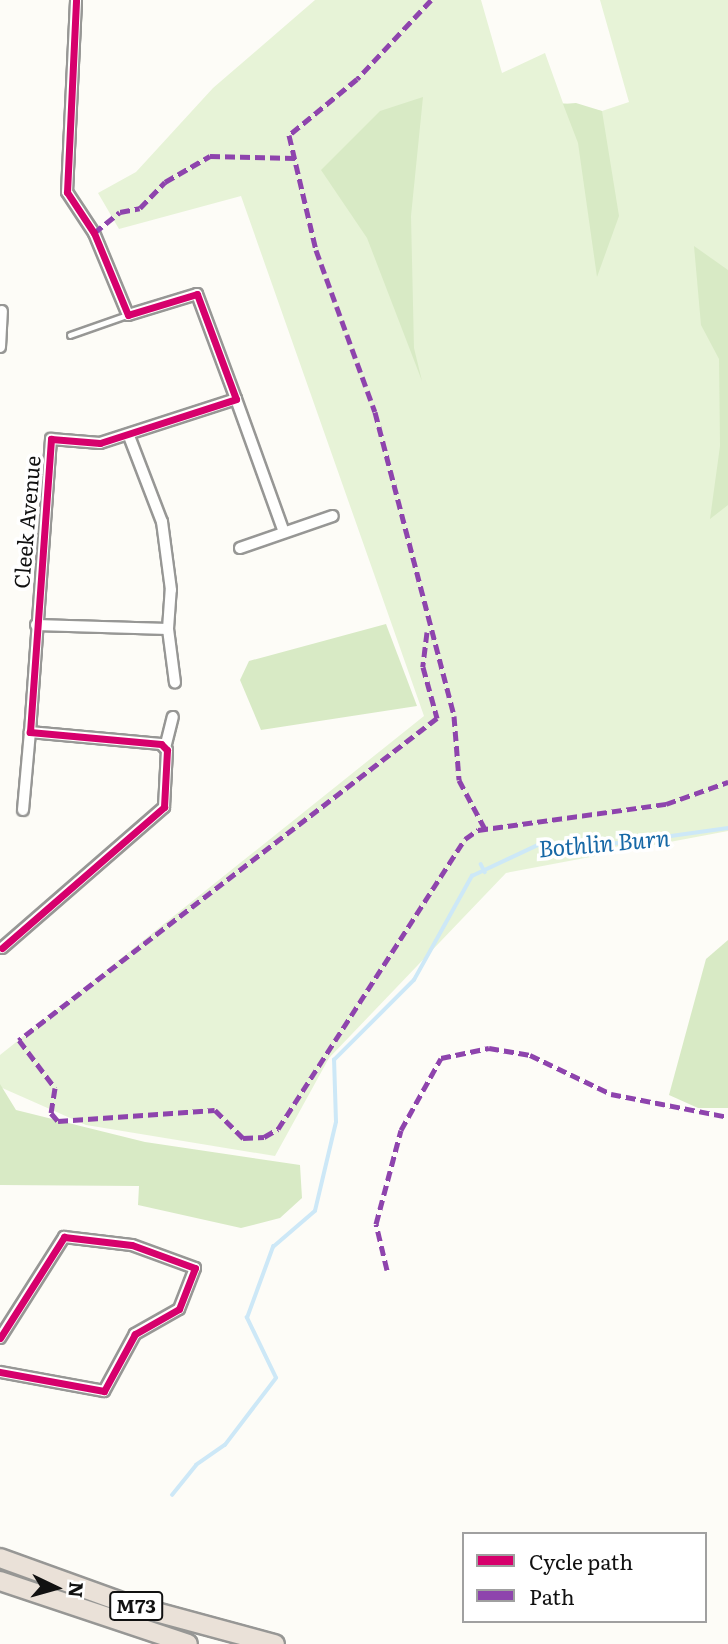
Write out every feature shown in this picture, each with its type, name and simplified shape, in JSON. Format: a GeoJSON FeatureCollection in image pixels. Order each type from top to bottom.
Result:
{"type":"FeatureCollection","features":[{"type":"Feature","properties":{"kind":"highway","name":"M73"},"geometry":{"type":"LineString","coordinates":[[0,1558],[130,1605],[275,1644]]}},
{"type":"Feature","properties":{"kind":"highway","name":"M73"},"geometry":{"type":"LineString","coordinates":[[0,1581],[188,1644]]}},
{"type":"Feature","properties":{"kind":"street"},"geometry":{"type":"LineString","coordinates":[[76,0],[67,192],[94,233],[128,315],[197,294],[284,532]]}},
{"type":"Feature","properties":{"kind":"street"},"geometry":{"type":"LineString","coordinates":[[0,347],[2,311]]}},
{"type":"Feature","properties":{"kind":"street","name":"Cleek Avenue"},"geometry":{"type":"LineString","coordinates":[[23,810],[51,439],[100,443],[129,436],[236,399]]}},
{"type":"Feature","properties":{"kind":"street"},"geometry":{"type":"LineString","coordinates":[[129,436],[162,522],[171,590],[168,629],[175,683]]}},
{"type":"Feature","properties":{"kind":"street"},"geometry":{"type":"LineString","coordinates":[[240,548],[333,516]]}},
{"type":"Feature","properties":{"kind":"street"},"geometry":{"type":"LineString","coordinates":[[36,625],[168,629]]}},
{"type":"Feature","properties":{"kind":"street"},"geometry":{"type":"LineString","coordinates":[[2,948],[164,807],[165,748],[173,717]]}},
{"type":"Feature","properties":{"kind":"street"},"geometry":{"type":"LineString","coordinates":[[30,732],[165,748]]}},
{"type":"Feature","properties":{"kind":"street"},"geometry":{"type":"LineString","coordinates":[[0,1338],[64,1237],[132,1245],[195,1268],[179,1309],[135,1334],[104,1391],[0,1371]]}},
{"type":"Feature","properties":{"kind":"lane"},"geometry":{"type":"LineString","coordinates":[[70,335],[128,315]]}},
{"type":"Feature","properties":{"kind":"green space"},"geometry":{"type":"Polygon","coordinates":[[[315,0],[481,0],[502,73],[545,53],[563,103],[602,111],[629,102],[600,0],[728,0],[728,831],[506,873],[329,1058],[275,1156],[86,1125],[0,1087],[0,1055],[424,716],[241,196],[119,229],[98,193],[136,172],[213,88],[315,0]]]}},
{"type":"Feature","properties":{"kind":"green space"},"geometry":{"type":"Polygon","coordinates":[[[423,97],[411,216],[414,348],[422,381],[367,238],[321,170],[380,111],[423,97]]]}},
{"type":"Feature","properties":{"kind":"green space"},"geometry":{"type":"Polygon","coordinates":[[[576,103],[602,111],[619,216],[597,277],[578,143],[563,104],[576,103]]]}},
{"type":"Feature","properties":{"kind":"green space"},"geometry":{"type":"Polygon","coordinates":[[[694,246],[728,270],[728,505],[710,519],[720,446],[719,359],[701,325],[694,246]]]}},
{"type":"Feature","properties":{"kind":"green space"},"geometry":{"type":"Polygon","coordinates":[[[386,624],[417,706],[261,730],[240,680],[249,661],[386,624]]]}},
{"type":"Feature","properties":{"kind":"green space"},"geometry":{"type":"Polygon","coordinates":[[[728,940],[728,1108],[698,1108],[669,1095],[706,959],[728,940]]]}},
{"type":"Feature","properties":{"kind":"green space"},"geometry":{"type":"Polygon","coordinates":[[[0,1084],[16,1110],[145,1142],[300,1165],[302,1198],[280,1218],[241,1228],[138,1205],[139,1186],[0,1185],[0,1084]]]}},
{"type":"Feature","properties":{"kind":"waterway","name":"Bothlin Burn"},"geometry":{"type":"LineString","coordinates":[[172,1495],[196,1465],[225,1445],[276,1378],[247,1318],[273,1247],[315,1211],[336,1122],[334,1060],[414,980],[472,876],[540,844],[621,843],[728,828]]}},
{"type":"Feature","properties":{"kind":"waterway","name":"Bothlin Burn"},"geometry":{"type":"LineString","coordinates":[[481,864],[485,872]]}},
{"type":"Feature","properties":{"kind":"marked path"},"geometry":{"type":"LineString","coordinates":[[431,0],[357,79],[289,135],[316,250],[375,412],[454,716],[459,780],[485,829]]}},
{"type":"Feature","properties":{"kind":"marked path"},"geometry":{"type":"LineString","coordinates":[[94,233],[120,212],[140,208],[165,182],[210,156],[295,158]]}},
{"type":"Feature","properties":{"kind":"marked path"},"geometry":{"type":"LineString","coordinates":[[427,632],[423,667],[437,718],[19,1040],[55,1088],[51,1113],[58,1121],[215,1110],[243,1138],[264,1137],[278,1129],[465,839],[478,830],[666,804],[728,782]]}},
{"type":"Feature","properties":{"kind":"marked path"},"geometry":{"type":"LineString","coordinates":[[387,1270],[376,1224],[401,1130],[441,1058],[489,1048],[530,1055],[611,1094],[728,1117]]}},
{"type":"Feature","properties":{"kind":"cycle path"},"geometry":{"type":"LineString","coordinates":[[2,948],[164,807],[167,750],[161,744],[30,732],[51,439],[100,443],[236,399],[197,294],[128,315],[94,233],[67,192],[76,0]]}},
{"type":"Feature","properties":{"kind":"cycle path"},"geometry":{"type":"LineString","coordinates":[[0,1338],[64,1237],[132,1245],[195,1268],[179,1309],[135,1334],[104,1391],[0,1372]]}}]}
